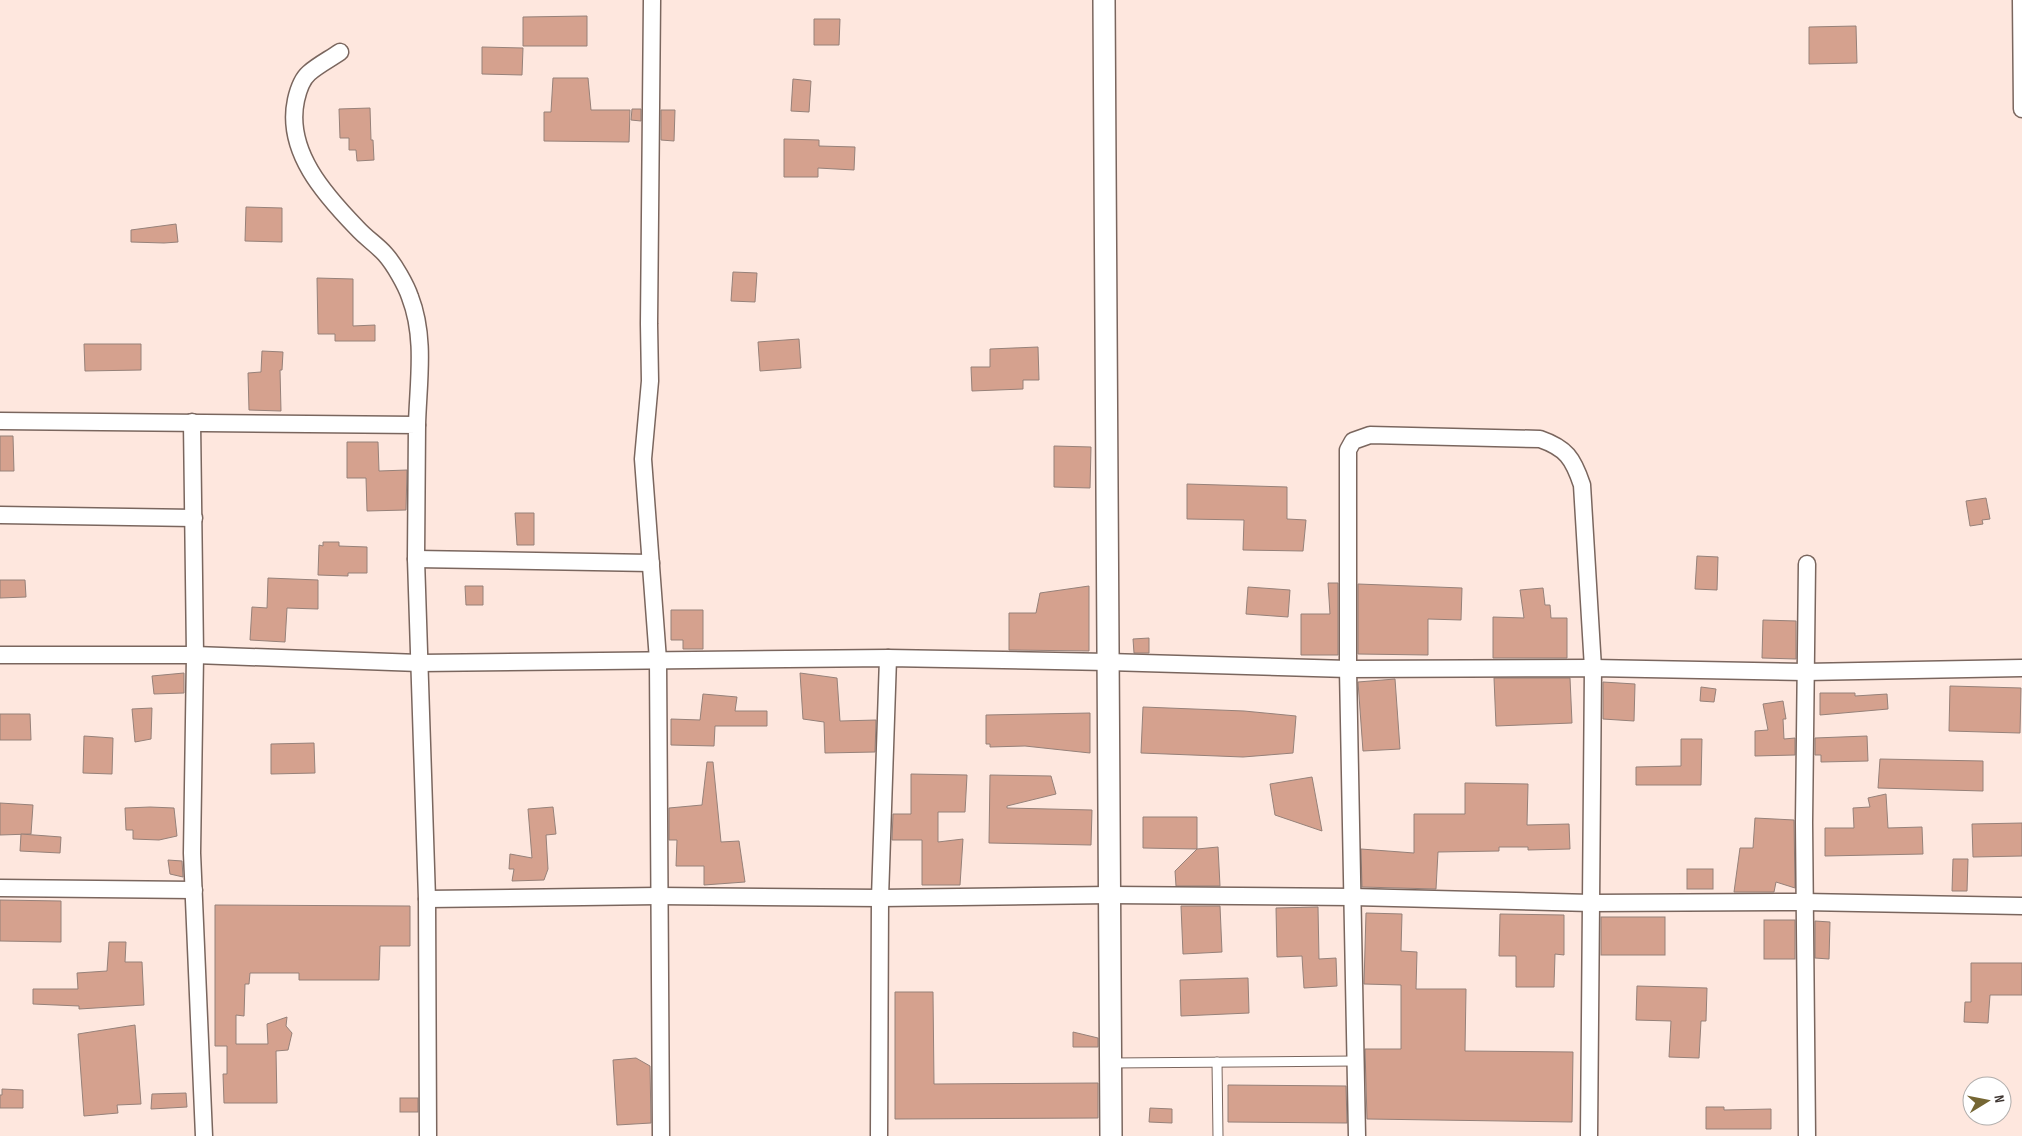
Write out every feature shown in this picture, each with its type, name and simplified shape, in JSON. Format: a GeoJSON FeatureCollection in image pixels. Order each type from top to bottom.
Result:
{"type":"FeatureCollection","features":[{"type":"Feature","properties":{"kind":"street"},"geometry":{"type":"LineString","coordinates":[[652,0],[650,381],[643,459],[658,660],[661,1136]]}},
{"type":"Feature","properties":{"kind":"street"},"geometry":{"type":"LineString","coordinates":[[1104,0],[1111,1136]]}},
{"type":"Feature","properties":{"kind":"street"},"geometry":{"type":"LineString","coordinates":[[2020,0],[2022,109]]}},
{"type":"Feature","properties":{"kind":"street"},"geometry":{"type":"LineString","coordinates":[[340,52],[307,74],[298,91],[294,111],[297,139],[303,158],[314,180],[358,229],[386,255],[410,295],[420,336],[416,559],[427,899],[428,1136]]}},
{"type":"Feature","properties":{"kind":"street"},"geometry":{"type":"LineString","coordinates":[[0,421],[417,426]]}},
{"type":"Feature","properties":{"kind":"street"},"geometry":{"type":"LineString","coordinates":[[192,422],[194,518],[192,853],[204,1136]]}},
{"type":"Feature","properties":{"kind":"street"},"geometry":{"type":"LineString","coordinates":[[1357,1136],[1348,669],[1348,450],[1353,442],[1370,435],[1540,439],[1557,445],[1575,462],[1582,484],[1593,668],[1589,1136]]}},
{"type":"Feature","properties":{"kind":"street"},"geometry":{"type":"LineString","coordinates":[[0,515],[194,518]]}},
{"type":"Feature","properties":{"kind":"street"},"geometry":{"type":"LineString","coordinates":[[416,559],[651,563]]}},
{"type":"Feature","properties":{"kind":"street"},"geometry":{"type":"LineString","coordinates":[[1807,564],[1804,902],[1807,1136]]}},
{"type":"Feature","properties":{"kind":"street"},"geometry":{"type":"LineString","coordinates":[[0,655],[194,655],[419,663],[888,658],[1348,669],[1593,668],[1806,672],[2022,668]]}},
{"type":"Feature","properties":{"kind":"street"},"geometry":{"type":"LineString","coordinates":[[879,1136],[880,898],[888,658]]}},
{"type":"Feature","properties":{"kind":"street"},"geometry":{"type":"LineString","coordinates":[[0,888],[194,890]]}},
{"type":"Feature","properties":{"kind":"street"},"geometry":{"type":"LineString","coordinates":[[427,899],[658,896],[880,898],[1110,894],[1591,903],[1804,902],[2022,906]]}},
{"type":"Feature","properties":{"kind":"lane"},"geometry":{"type":"LineString","coordinates":[[1111,1063],[1356,1061]]}},
{"type":"Feature","properties":{"kind":"lane"},"geometry":{"type":"LineString","coordinates":[[1217,1062],[1218,1136]]}},
{"type":"Feature","properties":{"kind":"building"},"geometry":{"type":"Polygon","coordinates":[[[587,16],[587,46],[523,46],[523,17],[587,16]]]}},
{"type":"Feature","properties":{"kind":"building"},"geometry":{"type":"Polygon","coordinates":[[[814,19],[840,19],[839,45],[814,45],[814,19]]]}},
{"type":"Feature","properties":{"kind":"building"},"geometry":{"type":"Polygon","coordinates":[[[1856,26],[1857,63],[1809,64],[1809,27],[1856,26]]]}},
{"type":"Feature","properties":{"kind":"building"},"geometry":{"type":"Polygon","coordinates":[[[482,47],[523,48],[522,75],[482,74],[482,47]]]}},
{"type":"Feature","properties":{"kind":"building"},"geometry":{"type":"Polygon","coordinates":[[[553,78],[588,78],[591,110],[630,110],[629,142],[544,141],[544,112],[551,112],[553,78]]]}},
{"type":"Feature","properties":{"kind":"building"},"geometry":{"type":"Polygon","coordinates":[[[793,79],[811,81],[809,112],[791,111],[793,79]]]}},
{"type":"Feature","properties":{"kind":"building"},"geometry":{"type":"Polygon","coordinates":[[[370,108],[374,160],[357,161],[356,150],[349,150],[349,138],[340,138],[339,109],[370,108]]]}},
{"type":"Feature","properties":{"kind":"building"},"geometry":{"type":"Polygon","coordinates":[[[632,109],[641,109],[641,121],[631,120],[632,109]]]}},
{"type":"Feature","properties":{"kind":"building"},"geometry":{"type":"Polygon","coordinates":[[[661,110],[675,110],[674,141],[661,140],[661,110]]]}},
{"type":"Feature","properties":{"kind":"building"},"geometry":{"type":"Polygon","coordinates":[[[784,139],[819,140],[819,146],[855,147],[854,170],[818,168],[818,177],[784,177],[784,139]]]}},
{"type":"Feature","properties":{"kind":"building"},"geometry":{"type":"Polygon","coordinates":[[[246,207],[282,208],[282,242],[245,241],[246,207]]]}},
{"type":"Feature","properties":{"kind":"building"},"geometry":{"type":"Polygon","coordinates":[[[176,224],[178,242],[131,242],[131,230],[176,224]]]}},
{"type":"Feature","properties":{"kind":"building"},"geometry":{"type":"Polygon","coordinates":[[[733,272],[757,273],[755,302],[731,301],[733,272]]]}},
{"type":"Feature","properties":{"kind":"building"},"geometry":{"type":"Polygon","coordinates":[[[317,278],[353,279],[353,326],[375,325],[375,341],[335,341],[335,334],[318,334],[317,278]]]}},
{"type":"Feature","properties":{"kind":"building"},"geometry":{"type":"Polygon","coordinates":[[[799,339],[801,368],[760,371],[758,342],[799,339]]]}},
{"type":"Feature","properties":{"kind":"building"},"geometry":{"type":"Polygon","coordinates":[[[84,344],[141,344],[141,370],[85,371],[84,344]]]}},
{"type":"Feature","properties":{"kind":"building"},"geometry":{"type":"Polygon","coordinates":[[[1038,347],[1039,380],[1023,380],[1023,389],[972,391],[971,367],[990,367],[990,349],[1038,347]]]}},
{"type":"Feature","properties":{"kind":"building"},"geometry":{"type":"Polygon","coordinates":[[[262,351],[283,352],[282,370],[280,370],[281,411],[249,410],[248,373],[261,372],[262,351]]]}},
{"type":"Feature","properties":{"kind":"building"},"geometry":{"type":"Polygon","coordinates":[[[0,436],[13,436],[14,471],[0,471],[0,436]]]}},
{"type":"Feature","properties":{"kind":"building"},"geometry":{"type":"Polygon","coordinates":[[[347,442],[378,442],[379,471],[407,470],[406,510],[367,511],[366,478],[347,478],[347,442]]]}},
{"type":"Feature","properties":{"kind":"building"},"geometry":{"type":"Polygon","coordinates":[[[1054,446],[1091,447],[1090,488],[1054,487],[1054,446]]]}},
{"type":"Feature","properties":{"kind":"building"},"geometry":{"type":"Polygon","coordinates":[[[1187,484],[1287,487],[1287,519],[1306,520],[1303,551],[1243,550],[1244,520],[1187,519],[1187,484]]]}},
{"type":"Feature","properties":{"kind":"building"},"geometry":{"type":"Polygon","coordinates":[[[1986,498],[1990,519],[1982,520],[1983,524],[1970,526],[1966,501],[1986,498]]]}},
{"type":"Feature","properties":{"kind":"building"},"geometry":{"type":"Polygon","coordinates":[[[515,513],[534,513],[534,545],[517,545],[515,513]]]}},
{"type":"Feature","properties":{"kind":"building"},"geometry":{"type":"Polygon","coordinates":[[[323,542],[339,542],[339,546],[367,547],[367,573],[348,573],[348,576],[318,575],[319,545],[323,546],[323,542]]]}},
{"type":"Feature","properties":{"kind":"building"},"geometry":{"type":"Polygon","coordinates":[[[1697,556],[1718,557],[1717,590],[1695,589],[1697,556]]]}},
{"type":"Feature","properties":{"kind":"building"},"geometry":{"type":"Polygon","coordinates":[[[268,578],[318,580],[318,609],[287,608],[285,642],[250,640],[252,607],[267,608],[268,578]]]}},
{"type":"Feature","properties":{"kind":"building"},"geometry":{"type":"Polygon","coordinates":[[[0,580],[25,580],[26,597],[0,598],[0,580]]]}},
{"type":"Feature","properties":{"kind":"building"},"geometry":{"type":"Polygon","coordinates":[[[1328,583],[1338,583],[1338,655],[1301,655],[1301,614],[1330,614],[1328,583]]]}},
{"type":"Feature","properties":{"kind":"building"},"geometry":{"type":"Polygon","coordinates":[[[1358,584],[1462,588],[1461,620],[1428,619],[1428,655],[1358,654],[1358,584]]]}},
{"type":"Feature","properties":{"kind":"building"},"geometry":{"type":"Polygon","coordinates":[[[465,586],[483,586],[483,605],[466,605],[465,586]]]}},
{"type":"Feature","properties":{"kind":"building"},"geometry":{"type":"Polygon","coordinates":[[[1089,586],[1089,651],[1009,650],[1009,613],[1036,613],[1040,593],[1089,586]]]}},
{"type":"Feature","properties":{"kind":"building"},"geometry":{"type":"Polygon","coordinates":[[[1248,587],[1290,590],[1288,617],[1246,614],[1248,587]]]}},
{"type":"Feature","properties":{"kind":"building"},"geometry":{"type":"Polygon","coordinates":[[[1543,588],[1545,605],[1550,605],[1551,618],[1567,618],[1567,658],[1493,658],[1493,617],[1524,618],[1520,590],[1543,588]]]}},
{"type":"Feature","properties":{"kind":"building"},"geometry":{"type":"Polygon","coordinates":[[[671,610],[703,610],[703,649],[683,649],[683,640],[671,640],[671,610]]]}},
{"type":"Feature","properties":{"kind":"building"},"geometry":{"type":"Polygon","coordinates":[[[1763,620],[1796,621],[1796,659],[1762,658],[1763,620]]]}},
{"type":"Feature","properties":{"kind":"building"},"geometry":{"type":"Polygon","coordinates":[[[1149,638],[1149,653],[1134,653],[1133,639],[1149,638]]]}},
{"type":"Feature","properties":{"kind":"building"},"geometry":{"type":"Polygon","coordinates":[[[184,673],[184,693],[154,694],[152,676],[184,673]]]}},
{"type":"Feature","properties":{"kind":"building"},"geometry":{"type":"Polygon","coordinates":[[[800,673],[837,678],[840,721],[876,720],[875,752],[825,753],[824,722],[803,719],[800,673]]]}},
{"type":"Feature","properties":{"kind":"building"},"geometry":{"type":"Polygon","coordinates":[[[1494,678],[1570,678],[1572,723],[1496,726],[1494,678]]]}},
{"type":"Feature","properties":{"kind":"building"},"geometry":{"type":"Polygon","coordinates":[[[1395,679],[1400,749],[1363,751],[1358,682],[1395,679]]]}},
{"type":"Feature","properties":{"kind":"building"},"geometry":{"type":"Polygon","coordinates":[[[1603,682],[1635,684],[1634,721],[1603,719],[1603,682]]]}},
{"type":"Feature","properties":{"kind":"building"},"geometry":{"type":"Polygon","coordinates":[[[1950,686],[2021,688],[2020,733],[1949,731],[1950,686]]]}},
{"type":"Feature","properties":{"kind":"building"},"geometry":{"type":"Polygon","coordinates":[[[1701,687],[1716,689],[1714,702],[1700,701],[1701,687]]]}},
{"type":"Feature","properties":{"kind":"building"},"geometry":{"type":"Polygon","coordinates":[[[1820,693],[1855,693],[1855,696],[1887,694],[1888,709],[1820,715],[1820,693]]]}},
{"type":"Feature","properties":{"kind":"building"},"geometry":{"type":"Polygon","coordinates":[[[703,694],[737,697],[735,711],[767,711],[767,726],[715,726],[714,746],[671,745],[671,719],[700,720],[703,694]]]}},
{"type":"Feature","properties":{"kind":"building"},"geometry":{"type":"Polygon","coordinates":[[[1783,701],[1786,719],[1783,719],[1784,739],[1795,738],[1795,755],[1755,756],[1755,731],[1768,730],[1763,704],[1783,701]]]}},
{"type":"Feature","properties":{"kind":"building"},"geometry":{"type":"Polygon","coordinates":[[[1143,707],[1244,711],[1296,716],[1293,753],[1243,757],[1141,753],[1143,707]]]}},
{"type":"Feature","properties":{"kind":"building"},"geometry":{"type":"Polygon","coordinates":[[[152,708],[151,739],[135,742],[132,709],[152,708]]]}},
{"type":"Feature","properties":{"kind":"building"},"geometry":{"type":"Polygon","coordinates":[[[1090,713],[1090,753],[1025,746],[990,747],[990,744],[986,744],[986,715],[1090,713]]]}},
{"type":"Feature","properties":{"kind":"building"},"geometry":{"type":"Polygon","coordinates":[[[0,714],[30,714],[31,740],[0,740],[0,714]]]}},
{"type":"Feature","properties":{"kind":"building"},"geometry":{"type":"Polygon","coordinates":[[[84,736],[113,738],[112,774],[83,773],[84,736]]]}},
{"type":"Feature","properties":{"kind":"building"},"geometry":{"type":"Polygon","coordinates":[[[1867,736],[1868,761],[1821,762],[1821,755],[1815,755],[1815,738],[1867,736]]]}},
{"type":"Feature","properties":{"kind":"building"},"geometry":{"type":"Polygon","coordinates":[[[1681,739],[1702,739],[1701,785],[1636,785],[1636,767],[1681,766],[1681,739]]]}},
{"type":"Feature","properties":{"kind":"building"},"geometry":{"type":"Polygon","coordinates":[[[314,743],[315,773],[271,774],[271,744],[314,743]]]}},
{"type":"Feature","properties":{"kind":"building"},"geometry":{"type":"Polygon","coordinates":[[[1880,759],[1983,761],[1983,791],[1878,788],[1880,759]]]}},
{"type":"Feature","properties":{"kind":"building"},"geometry":{"type":"Polygon","coordinates":[[[707,762],[713,762],[721,842],[739,841],[745,882],[704,885],[704,866],[676,866],[677,840],[669,840],[669,808],[702,805],[707,762]]]}},
{"type":"Feature","properties":{"kind":"building"},"geometry":{"type":"Polygon","coordinates":[[[911,774],[967,775],[965,812],[938,812],[938,842],[963,839],[960,885],[922,885],[922,840],[892,840],[893,814],[911,814],[911,774]]]}},
{"type":"Feature","properties":{"kind":"building"},"geometry":{"type":"Polygon","coordinates":[[[990,775],[1051,776],[1056,794],[1007,806],[1007,808],[1092,810],[1091,845],[989,843],[990,775]]]}},
{"type":"Feature","properties":{"kind":"building"},"geometry":{"type":"Polygon","coordinates":[[[1312,777],[1322,831],[1275,815],[1270,784],[1312,777]]]}},
{"type":"Feature","properties":{"kind":"building"},"geometry":{"type":"Polygon","coordinates":[[[1465,783],[1528,784],[1527,825],[1569,824],[1570,849],[1528,850],[1528,847],[1499,847],[1499,851],[1438,852],[1436,889],[1362,887],[1361,849],[1414,853],[1414,814],[1465,814],[1465,783]]]}},
{"type":"Feature","properties":{"kind":"building"},"geometry":{"type":"Polygon","coordinates":[[[1886,794],[1888,828],[1922,827],[1923,854],[1825,856],[1825,828],[1854,828],[1853,808],[1870,807],[1868,798],[1886,794]]]}},
{"type":"Feature","properties":{"kind":"building"},"geometry":{"type":"Polygon","coordinates":[[[0,803],[33,805],[31,834],[0,835],[0,803]]]}},
{"type":"Feature","properties":{"kind":"building"},"geometry":{"type":"Polygon","coordinates":[[[553,807],[556,834],[546,835],[548,869],[544,880],[512,881],[514,869],[509,869],[510,854],[532,858],[528,809],[553,807]]]}},
{"type":"Feature","properties":{"kind":"building"},"geometry":{"type":"Polygon","coordinates":[[[125,808],[174,808],[177,836],[159,840],[133,839],[133,830],[126,830],[125,808]]]}},
{"type":"Feature","properties":{"kind":"building"},"geometry":{"type":"Polygon","coordinates":[[[1143,817],[1197,817],[1197,849],[1143,848],[1143,817]]]}},
{"type":"Feature","properties":{"kind":"building"},"geometry":{"type":"Polygon","coordinates":[[[1755,818],[1794,820],[1795,888],[1776,882],[1774,892],[1734,892],[1740,848],[1753,848],[1755,818]]]}},
{"type":"Feature","properties":{"kind":"building"},"geometry":{"type":"Polygon","coordinates":[[[2022,823],[2022,856],[1973,857],[1972,824],[2022,823]]]}},
{"type":"Feature","properties":{"kind":"building"},"geometry":{"type":"Polygon","coordinates":[[[21,834],[61,837],[60,853],[20,851],[21,834]]]}},
{"type":"Feature","properties":{"kind":"building"},"geometry":{"type":"Polygon","coordinates":[[[1218,847],[1220,886],[1176,886],[1175,871],[1197,849],[1218,847]]]}},
{"type":"Feature","properties":{"kind":"building"},"geometry":{"type":"Polygon","coordinates":[[[1953,859],[1968,859],[1967,891],[1952,891],[1953,859]]]}},
{"type":"Feature","properties":{"kind":"building"},"geometry":{"type":"Polygon","coordinates":[[[168,860],[182,861],[183,877],[170,874],[168,860]]]}},
{"type":"Feature","properties":{"kind":"building"},"geometry":{"type":"Polygon","coordinates":[[[1687,869],[1713,869],[1713,889],[1687,889],[1687,869]]]}},
{"type":"Feature","properties":{"kind":"building"},"geometry":{"type":"Polygon","coordinates":[[[0,900],[61,901],[61,942],[0,941],[0,900]]]}},
{"type":"Feature","properties":{"kind":"building"},"geometry":{"type":"Polygon","coordinates":[[[215,905],[410,906],[410,946],[380,946],[379,980],[299,980],[299,973],[250,973],[249,984],[245,984],[244,1016],[236,1015],[236,1044],[268,1044],[267,1024],[287,1017],[286,1026],[292,1033],[288,1050],[276,1051],[277,1103],[224,1103],[223,1074],[227,1074],[227,1046],[215,1046],[215,905]]]}},
{"type":"Feature","properties":{"kind":"building"},"geometry":{"type":"Polygon","coordinates":[[[1181,906],[1220,906],[1222,952],[1183,954],[1181,906]]]}},
{"type":"Feature","properties":{"kind":"building"},"geometry":{"type":"Polygon","coordinates":[[[1318,907],[1319,959],[1336,958],[1337,986],[1304,988],[1302,956],[1277,957],[1276,908],[1318,907]]]}},
{"type":"Feature","properties":{"kind":"building"},"geometry":{"type":"Polygon","coordinates":[[[1366,913],[1402,914],[1401,951],[1417,952],[1416,989],[1466,989],[1465,1051],[1573,1052],[1572,1122],[1367,1119],[1365,1049],[1401,1049],[1401,985],[1364,984],[1366,913]]]}},
{"type":"Feature","properties":{"kind":"building"},"geometry":{"type":"Polygon","coordinates":[[[1500,914],[1564,915],[1564,955],[1555,954],[1554,987],[1516,987],[1516,956],[1499,956],[1500,914]]]}},
{"type":"Feature","properties":{"kind":"building"},"geometry":{"type":"Polygon","coordinates":[[[1601,917],[1665,917],[1665,955],[1601,955],[1601,917]]]}},
{"type":"Feature","properties":{"kind":"building"},"geometry":{"type":"Polygon","coordinates":[[[1764,920],[1795,920],[1795,959],[1764,959],[1764,920]]]}},
{"type":"Feature","properties":{"kind":"building"},"geometry":{"type":"Polygon","coordinates":[[[1815,921],[1830,922],[1829,959],[1815,958],[1815,921]]]}},
{"type":"Feature","properties":{"kind":"building"},"geometry":{"type":"Polygon","coordinates":[[[109,942],[126,942],[125,962],[142,962],[144,1005],[79,1009],[79,1006],[33,1004],[33,989],[78,989],[77,973],[107,971],[109,942]]]}},
{"type":"Feature","properties":{"kind":"building"},"geometry":{"type":"Polygon","coordinates":[[[1971,963],[2022,963],[2022,995],[1990,995],[1988,1023],[1964,1022],[1965,1002],[1971,1002],[1971,963]]]}},
{"type":"Feature","properties":{"kind":"building"},"geometry":{"type":"Polygon","coordinates":[[[1248,978],[1249,1013],[1181,1016],[1180,980],[1248,978]]]}},
{"type":"Feature","properties":{"kind":"building"},"geometry":{"type":"Polygon","coordinates":[[[1637,986],[1707,988],[1706,1021],[1701,1021],[1699,1058],[1669,1057],[1671,1021],[1636,1020],[1637,986]]]}},
{"type":"Feature","properties":{"kind":"building"},"geometry":{"type":"Polygon","coordinates":[[[895,992],[933,992],[934,1084],[1098,1083],[1098,1118],[895,1119],[895,992]]]}},
{"type":"Feature","properties":{"kind":"building"},"geometry":{"type":"Polygon","coordinates":[[[135,1025],[141,1104],[117,1105],[118,1113],[84,1116],[78,1034],[135,1025]]]}},
{"type":"Feature","properties":{"kind":"building"},"geometry":{"type":"Polygon","coordinates":[[[1073,1032],[1098,1038],[1098,1047],[1073,1047],[1073,1032]]]}},
{"type":"Feature","properties":{"kind":"building"},"geometry":{"type":"Polygon","coordinates":[[[636,1058],[650,1066],[651,1123],[617,1125],[613,1060],[636,1058]]]}},
{"type":"Feature","properties":{"kind":"building"},"geometry":{"type":"Polygon","coordinates":[[[1228,1085],[1346,1086],[1347,1123],[1228,1122],[1228,1085]]]}},
{"type":"Feature","properties":{"kind":"building"},"geometry":{"type":"Polygon","coordinates":[[[2,1089],[23,1090],[23,1108],[0,1108],[2,1089]]]}},
{"type":"Feature","properties":{"kind":"building"},"geometry":{"type":"Polygon","coordinates":[[[186,1093],[187,1107],[151,1109],[152,1094],[186,1093]]]}},
{"type":"Feature","properties":{"kind":"building"},"geometry":{"type":"Polygon","coordinates":[[[400,1098],[418,1098],[418,1112],[400,1112],[400,1098]]]}},
{"type":"Feature","properties":{"kind":"building"},"geometry":{"type":"Polygon","coordinates":[[[1706,1107],[1724,1107],[1724,1110],[1771,1109],[1771,1129],[1706,1129],[1706,1107]]]}},
{"type":"Feature","properties":{"kind":"building"},"geometry":{"type":"Polygon","coordinates":[[[1150,1108],[1172,1109],[1172,1123],[1149,1122],[1150,1108]]]}}]}
